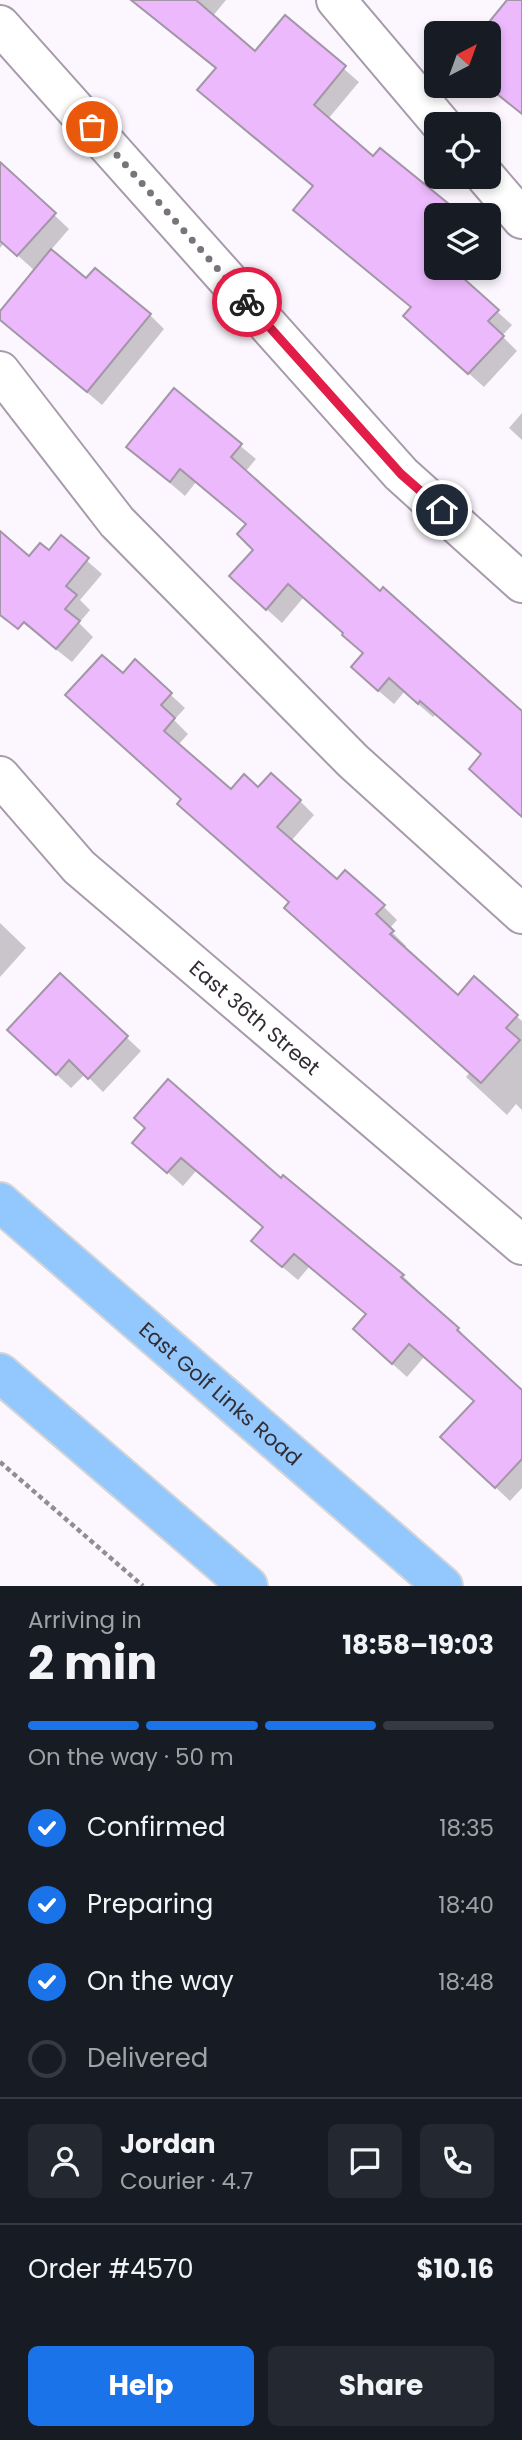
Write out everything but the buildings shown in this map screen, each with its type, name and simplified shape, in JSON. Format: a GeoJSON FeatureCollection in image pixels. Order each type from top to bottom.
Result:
{"type":"FeatureCollection","features":[{"type":"Feature","properties":{"kind":"main road","name":"East Golf Links Road"},"geometry":{"type":"LineString","coordinates":[[0,1202],[443,1586]]}},
{"type":"Feature","properties":{"kind":"main road"},"geometry":{"type":"LineString","coordinates":[[0,1373],[248,1586]]}},
{"type":"Feature","properties":{"kind":"street"},"geometry":{"type":"LineString","coordinates":[[336,0],[431,112]]}},
{"type":"Feature","properties":{"kind":"street"},"geometry":{"type":"LineString","coordinates":[[0,25],[401,474],[522,583]]}},
{"type":"Feature","properties":{"kind":"street"},"geometry":{"type":"LineString","coordinates":[[496,189],[522,219]]}},
{"type":"Feature","properties":{"kind":"street"},"geometry":{"type":"LineString","coordinates":[[0,371],[117,522],[353,761],[522,915]]}},
{"type":"Feature","properties":{"kind":"street","name":"East 36th Street"},"geometry":{"type":"LineString","coordinates":[[0,776],[79,867],[522,1245]]}},
{"type":"Feature","properties":{"kind":"path"},"geometry":{"type":"LineString","coordinates":[[0,1462],[143,1586]]}},
{"type":"Feature","properties":{"kind":"way so far"},"geometry":{"type":"LineString","coordinates":[[92,127],[247,302]]}},
{"type":"Feature","properties":{"kind":"route"},"geometry":{"type":"LineString","coordinates":[[247,302],[401,474],[442,510]]}}]}
